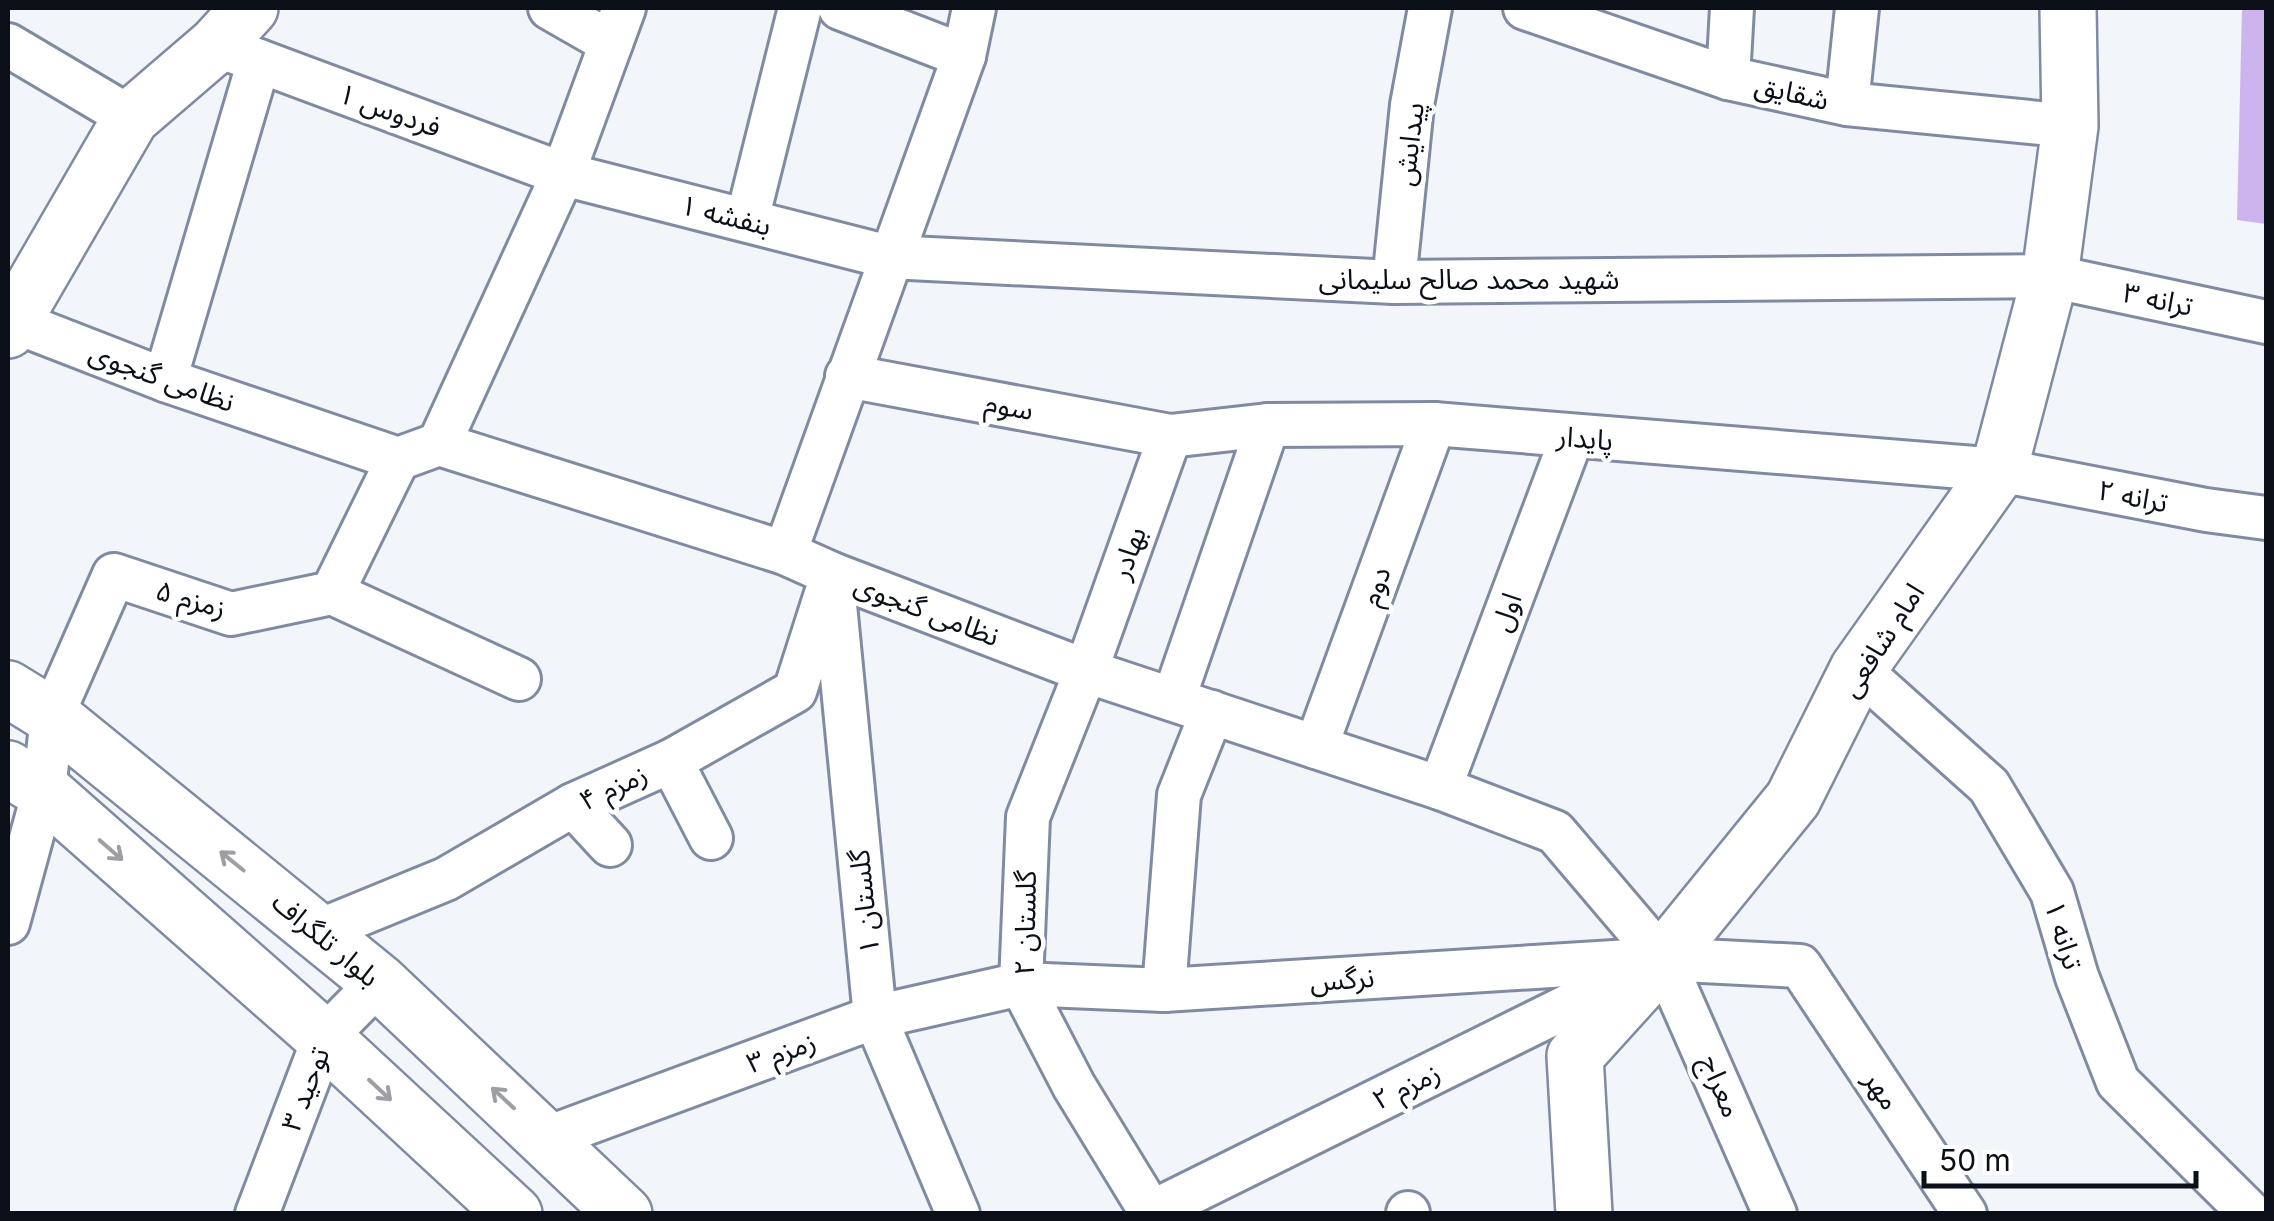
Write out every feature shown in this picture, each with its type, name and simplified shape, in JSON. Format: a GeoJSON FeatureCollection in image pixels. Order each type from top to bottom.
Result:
{"type":"FeatureCollection","features":[{"type":"Feature","properties":{"kind":"street"},"geometry":{"type":"LineString","coordinates":[[519,679],[332,594],[398,459],[439,444],[563,174],[618,25],[550,8]]}},
{"type":"Feature","properties":{"kind":"street"},"geometry":{"type":"LineString","coordinates":[[747,220],[800,8]]}},
{"type":"Feature","properties":{"kind":"street"},"geometry":{"type":"LineString","coordinates":[[840,8],[964,56]]}},
{"type":"Feature","properties":{"kind":"street"},"geometry":{"type":"LineString","coordinates":[[785,552],[964,56],[974,8]]}},
{"type":"Feature","properties":{"kind":"street","name":"پیدایش"},"geometry":{"type":"LineString","coordinates":[[1394,282],[1412,105],[1430,8]]}},
{"type":"Feature","properties":{"kind":"street","name":"شقایق"},"geometry":{"type":"LineString","coordinates":[[1525,8],[1589,18],[1728,78],[1848,104],[2070,126]]}},
{"type":"Feature","properties":{"kind":"street"},"geometry":{"type":"LineString","coordinates":[[1728,78],[1732,8]]}},
{"type":"Feature","properties":{"kind":"street"},"geometry":{"type":"LineString","coordinates":[[1848,104],[1857,8]]}},
{"type":"Feature","properties":{"kind":"street","name":"امام شافعی"},"geometry":{"type":"LineString","coordinates":[[1584,1214],[1575,1056],[1663,959],[1793,799],[1858,669],[1999,470],[2050,276],[2070,126],[2068,8]]}},
{"type":"Feature","properties":{"kind":"street"},"geometry":{"type":"LineString","coordinates":[[9,324],[132,118],[242,38]]}},
{"type":"Feature","properties":{"kind":"street"},"geometry":{"type":"LineString","coordinates":[[165,380],[242,38]]}},
{"type":"Feature","properties":{"kind":"street","name":"فردوس ۱"},"geometry":{"type":"LineString","coordinates":[[242,38],[563,174]]}},
{"type":"Feature","properties":{"kind":"street"},"geometry":{"type":"LineString","coordinates":[[8,45],[132,118]]}},
{"type":"Feature","properties":{"kind":"street","name":"بنفشه ۱"},"geometry":{"type":"LineString","coordinates":[[563,174],[889,257]]}},
{"type":"Feature","properties":{"kind":"street","name":"شهید محمد صالح سلیمانی"},"geometry":{"type":"LineString","coordinates":[[889,257],[1394,282],[2050,276]]}},
{"type":"Feature","properties":{"kind":"street","name":"ترانه ۳"},"geometry":{"type":"LineString","coordinates":[[2050,276],[2266,322]]}},
{"type":"Feature","properties":{"kind":"street","name":"نظامی گنجوی"},"geometry":{"type":"LineString","coordinates":[[9,324],[398,459]]}},
{"type":"Feature","properties":{"kind":"street","name":"سوم"},"geometry":{"type":"LineString","coordinates":[[848,376],[1170,436]]}},
{"type":"Feature","properties":{"kind":"street","name":"پایدار"},"geometry":{"type":"LineString","coordinates":[[1170,436],[1268,425],[1434,424],[1999,470]]}},
{"type":"Feature","properties":{"kind":"street","name":"دوم"},"geometry":{"type":"LineString","coordinates":[[1316,748],[1434,424]]}},
{"type":"Feature","properties":{"kind":"street"},"geometry":{"type":"LineString","coordinates":[[1164,990],[1179,795],[1193,705],[1268,425]]}},
{"type":"Feature","properties":{"kind":"street","name":"بهادر"},"geometry":{"type":"LineString","coordinates":[[1086,670],[1170,436]]}},
{"type":"Feature","properties":{"kind":"street","name":"اول"},"geometry":{"type":"LineString","coordinates":[[1440,788],[1572,437]]}},
{"type":"Feature","properties":{"kind":"street","name":"نظامی گنجوی"},"geometry":{"type":"LineString","coordinates":[[439,444],[785,552],[832,574],[1086,670],[1440,788],[1555,832],[1663,959]]}},
{"type":"Feature","properties":{"kind":"street","name":"ترانه ۲"},"geometry":{"type":"LineString","coordinates":[[1999,470],[2266,518]]}},
{"type":"Feature","properties":{"kind":"street","name":"زمزم ۴"},"geometry":{"type":"LineString","coordinates":[[319,931],[456,890],[574,805],[671,761],[795,691],[832,574]]}},
{"type":"Feature","properties":{"kind":"street","name":"گلستان ۱"},"geometry":{"type":"LineString","coordinates":[[832,574],[876,1017],[958,1214]]}},
{"type":"Feature","properties":{"kind":"street","name":"زمزم ۵"},"geometry":{"type":"LineString","coordinates":[[30,703],[114,576],[231,614],[332,594]]}},
{"type":"Feature","properties":{"kind":"street","name":"ترانه ۱"},"geometry":{"type":"LineString","coordinates":[[1858,669],[1989,786],[2052,892],[2077,977],[2118,1082],[2251,1214]]}},
{"type":"Feature","properties":{"kind":"street","name":"گلستان ۲"},"geometry":{"type":"LineString","coordinates":[[1086,670],[1028,817],[1020,984],[1074,1086],[1150,1213]]}},
{"type":"Feature","properties":{"kind":"street"},"geometry":{"type":"LineString","coordinates":[[8,924],[26,780],[30,703]]}},
{"type":"Feature","properties":{"kind":"street","name":"بلوار تلگراف"},"geometry":{"type":"LineString","coordinates":[[30,703],[319,931],[624,1214]]}},
{"type":"Feature","properties":{"kind":"street"},"geometry":{"type":"LineString","coordinates":[[671,761],[710,838]]}},
{"type":"Feature","properties":{"kind":"street"},"geometry":{"type":"LineString","coordinates":[[26,780],[324,1038],[514,1214]]}},
{"type":"Feature","properties":{"kind":"street"},"geometry":{"type":"LineString","coordinates":[[574,805],[610,845]]}},
{"type":"Feature","properties":{"kind":"street","name":"مهر"},"geometry":{"type":"LineString","coordinates":[[1663,959],[1800,966],[1965,1214]]}},
{"type":"Feature","properties":{"kind":"street","name":"نرگس"},"geometry":{"type":"LineString","coordinates":[[1020,984],[1164,990],[1663,959]]}},
{"type":"Feature","properties":{"kind":"street","name":"زمزم ۲"},"geometry":{"type":"LineString","coordinates":[[1150,1213],[1663,959]]}},
{"type":"Feature","properties":{"kind":"street","name":"معراج"},"geometry":{"type":"LineString","coordinates":[[1663,959],[1775,1214]]}},
{"type":"Feature","properties":{"kind":"street","name":"توحید ۳"},"geometry":{"type":"LineString","coordinates":[[257,1214],[324,1038],[378,982]]}},
{"type":"Feature","properties":{"kind":"street","name":"زمزم ۳"},"geometry":{"type":"LineString","coordinates":[[546,1138],[876,1017],[1020,984]]}},
{"type":"Feature","properties":{"kind":"shaded area"},"geometry":{"type":"Polygon","coordinates":[[[2242,8],[2266,8],[2266,224],[2237,220],[2242,8]]]}}]}
